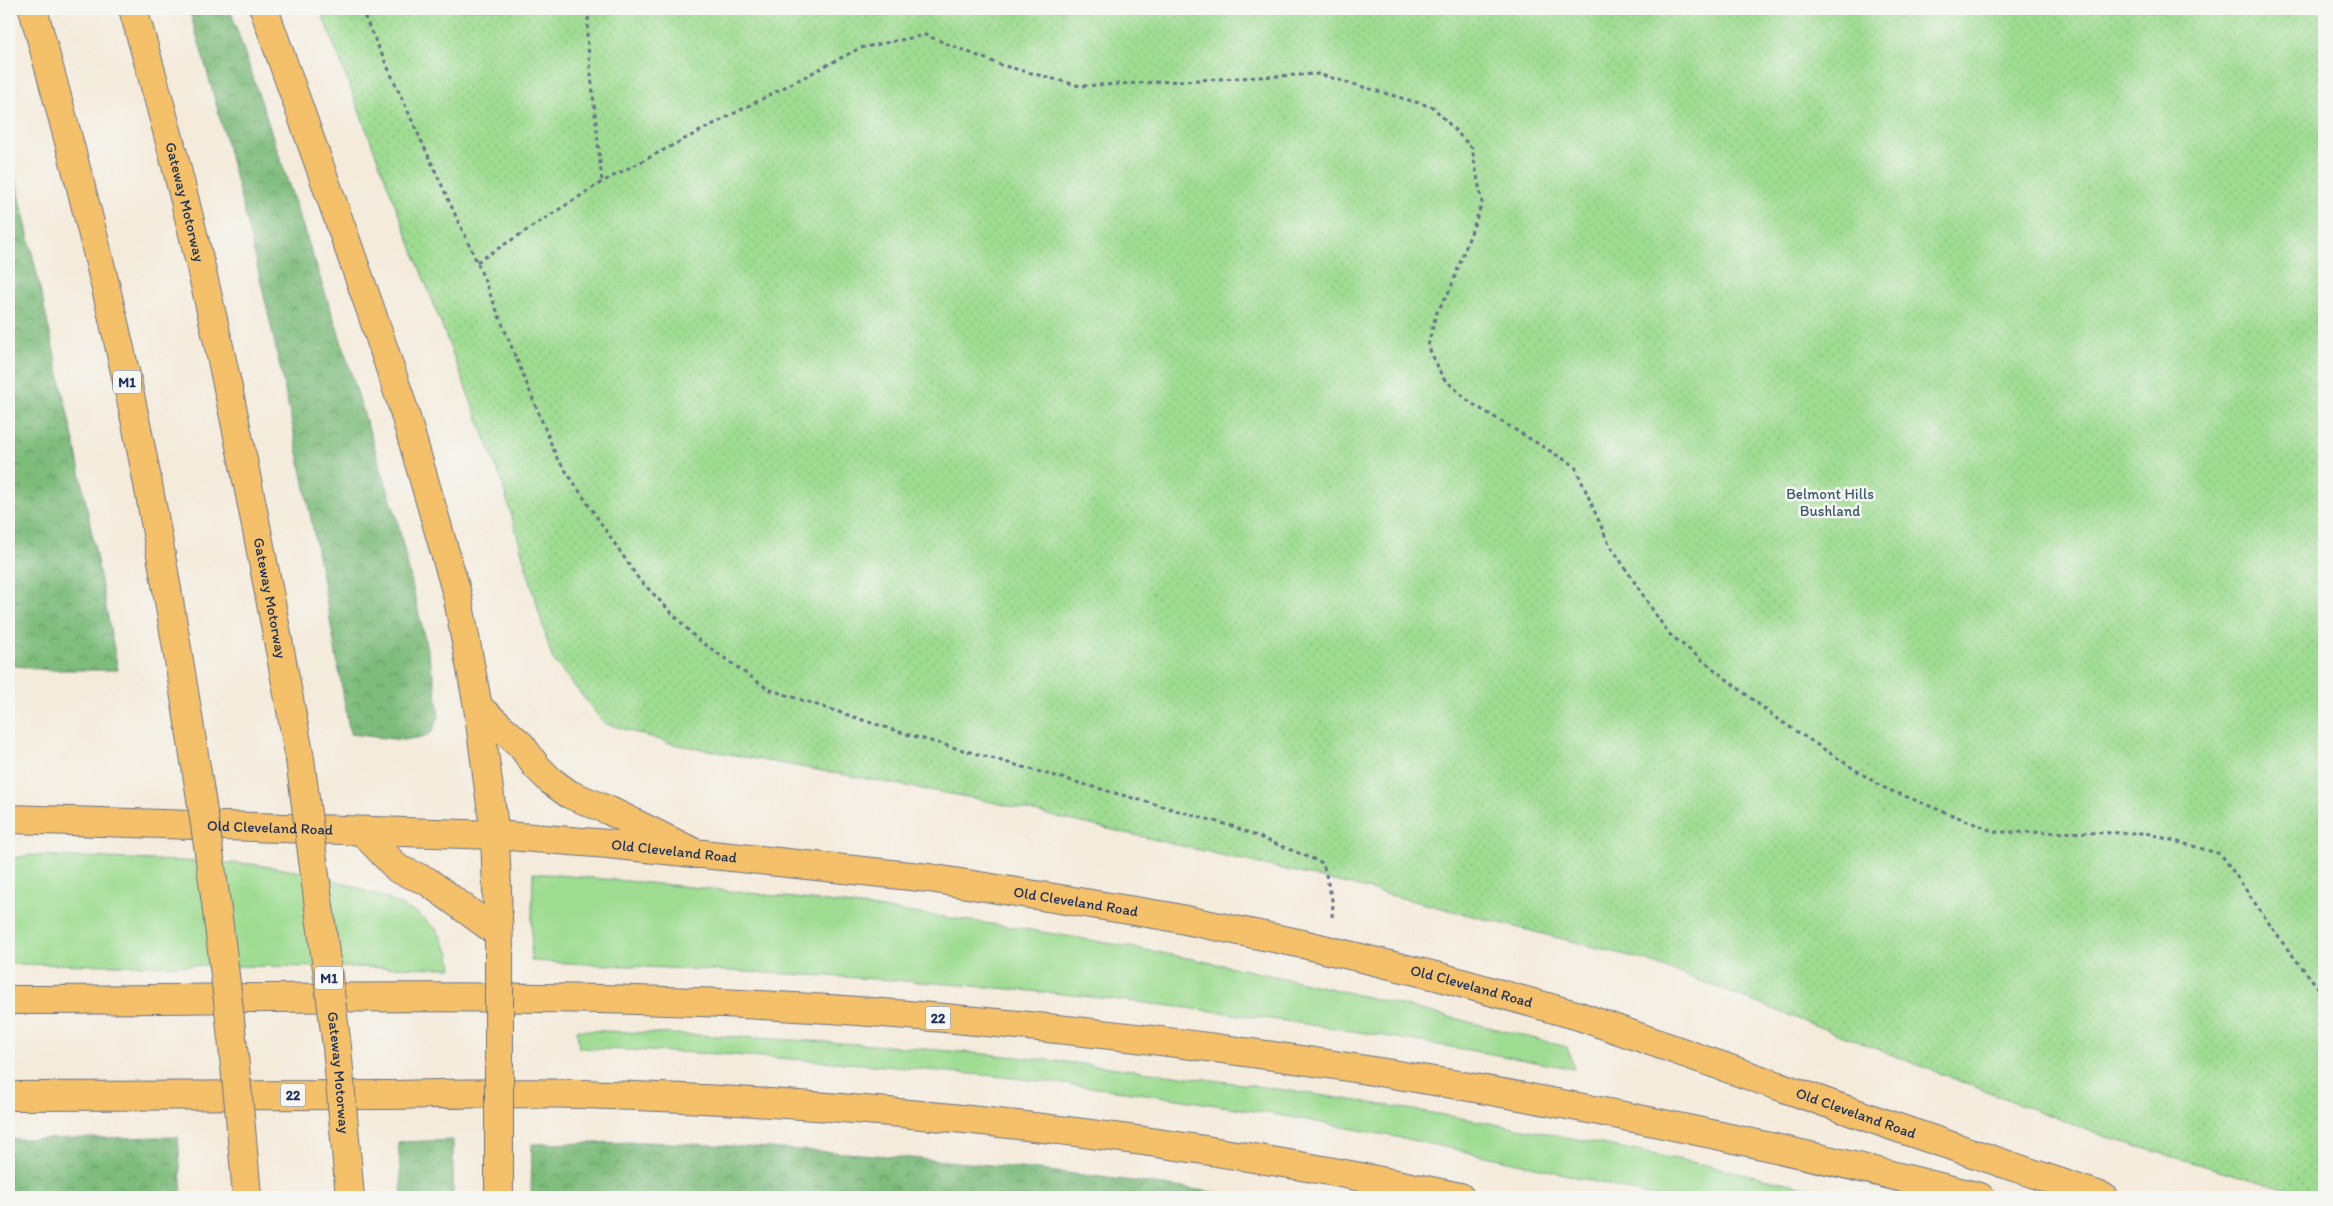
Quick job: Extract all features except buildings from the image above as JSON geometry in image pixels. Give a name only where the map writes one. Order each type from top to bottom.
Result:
[{"type":"main road","name":"M1","points":[[34,9],[79,179],[134,413],[169,599],[215,884],[234,1051],[247,1197]]},
{"type":"main road","name":"Gateway Motorway","points":[[133,9],[172,150],[211,309],[246,470],[300,759],[336,1046],[350,1197]]},
{"type":"main road","points":[[264,9],[402,404],[457,594],[478,707],[495,835],[499,942],[499,1197]]},
{"type":"main road","points":[[478,707],[521,745],[536,766],[552,782],[569,794],[610,811],[697,854]]},
{"type":"main road","name":"Old Cleveland Road","points":[[11,820],[495,835],[608,844],[929,878],[1047,895],[1166,916],[1329,950],[1440,977],[1579,1016],[2103,1197]]},
{"type":"main road","points":[[362,831],[398,869],[427,881],[499,942]]},
{"type":"main road","name":"22","points":[[9,1000],[578,998],[846,1010],[988,1022],[1269,1055],[1446,1082],[1596,1109],[1734,1138],[1980,1197]]},
{"type":"main road","name":"22","points":[[9,1096],[577,1094],[858,1108],[1133,1138],[1266,1159],[1460,1197]]},
{"type":"path","points":[[361,9],[477,262],[557,458],[638,578],[696,638],[768,689],[906,734],[1232,826],[1323,863],[1333,904],[1329,950]]},
{"type":"path","points":[[589,9],[587,36],[602,182]]},
{"type":"path","points":[[477,262],[602,182],[860,48],[925,35],[1001,66],[1080,86],[1318,74],[1433,107],[1472,148],[1482,203],[1450,290],[1436,314],[1428,346],[1442,378],[1471,403],[1575,466],[1608,542],[1668,633],[1776,718],[1882,787],[1995,832],[2146,833],[2221,854],[2282,942],[2324,994]]},
{"type":"green space","points":[[189,9],[230,9],[337,328],[397,519],[435,684],[439,716],[432,732],[424,737],[402,740],[350,734],[317,551],[260,278],[215,98]]},
{"type":"green space","name":"Belmont Hills Bushland","points":[[320,9],[2324,9],[2324,1197],[2312,1197],[2108,1138],[1645,960],[1351,885],[978,799],[673,744],[604,723],[552,658],[502,482]]},
{"type":"green space","points":[[9,148],[76,451],[118,670],[49,670],[9,665]]},
{"type":"green space","points":[[32,855],[251,864],[321,875],[386,898],[417,913],[437,930],[450,954],[452,968],[9,964],[9,859]]},
{"type":"green space","points":[[533,873],[683,886],[832,902],[981,922],[1130,947],[1349,993],[1567,1047],[1574,1069],[1434,1044],[1293,1022],[1081,996],[891,980],[531,961]]},
{"type":"green space","points":[[577,1030],[780,1039],[915,1048],[1050,1060],[1301,1092],[1575,1139],[1757,1176],[1847,1197],[1656,1197],[1540,1168],[1407,1139],[1273,1114],[1139,1093],[1004,1077],[862,1064],[720,1054],[579,1048]]},
{"type":"green space","points":[[178,1137],[182,1197],[9,1197],[9,1139]]},
{"type":"green space","points":[[453,1140],[453,1197],[402,1197],[398,1142]]},
{"type":"green space","points":[[644,1142],[719,1145],[945,1161],[1095,1176],[1245,1197],[531,1197],[532,1144]]}]
